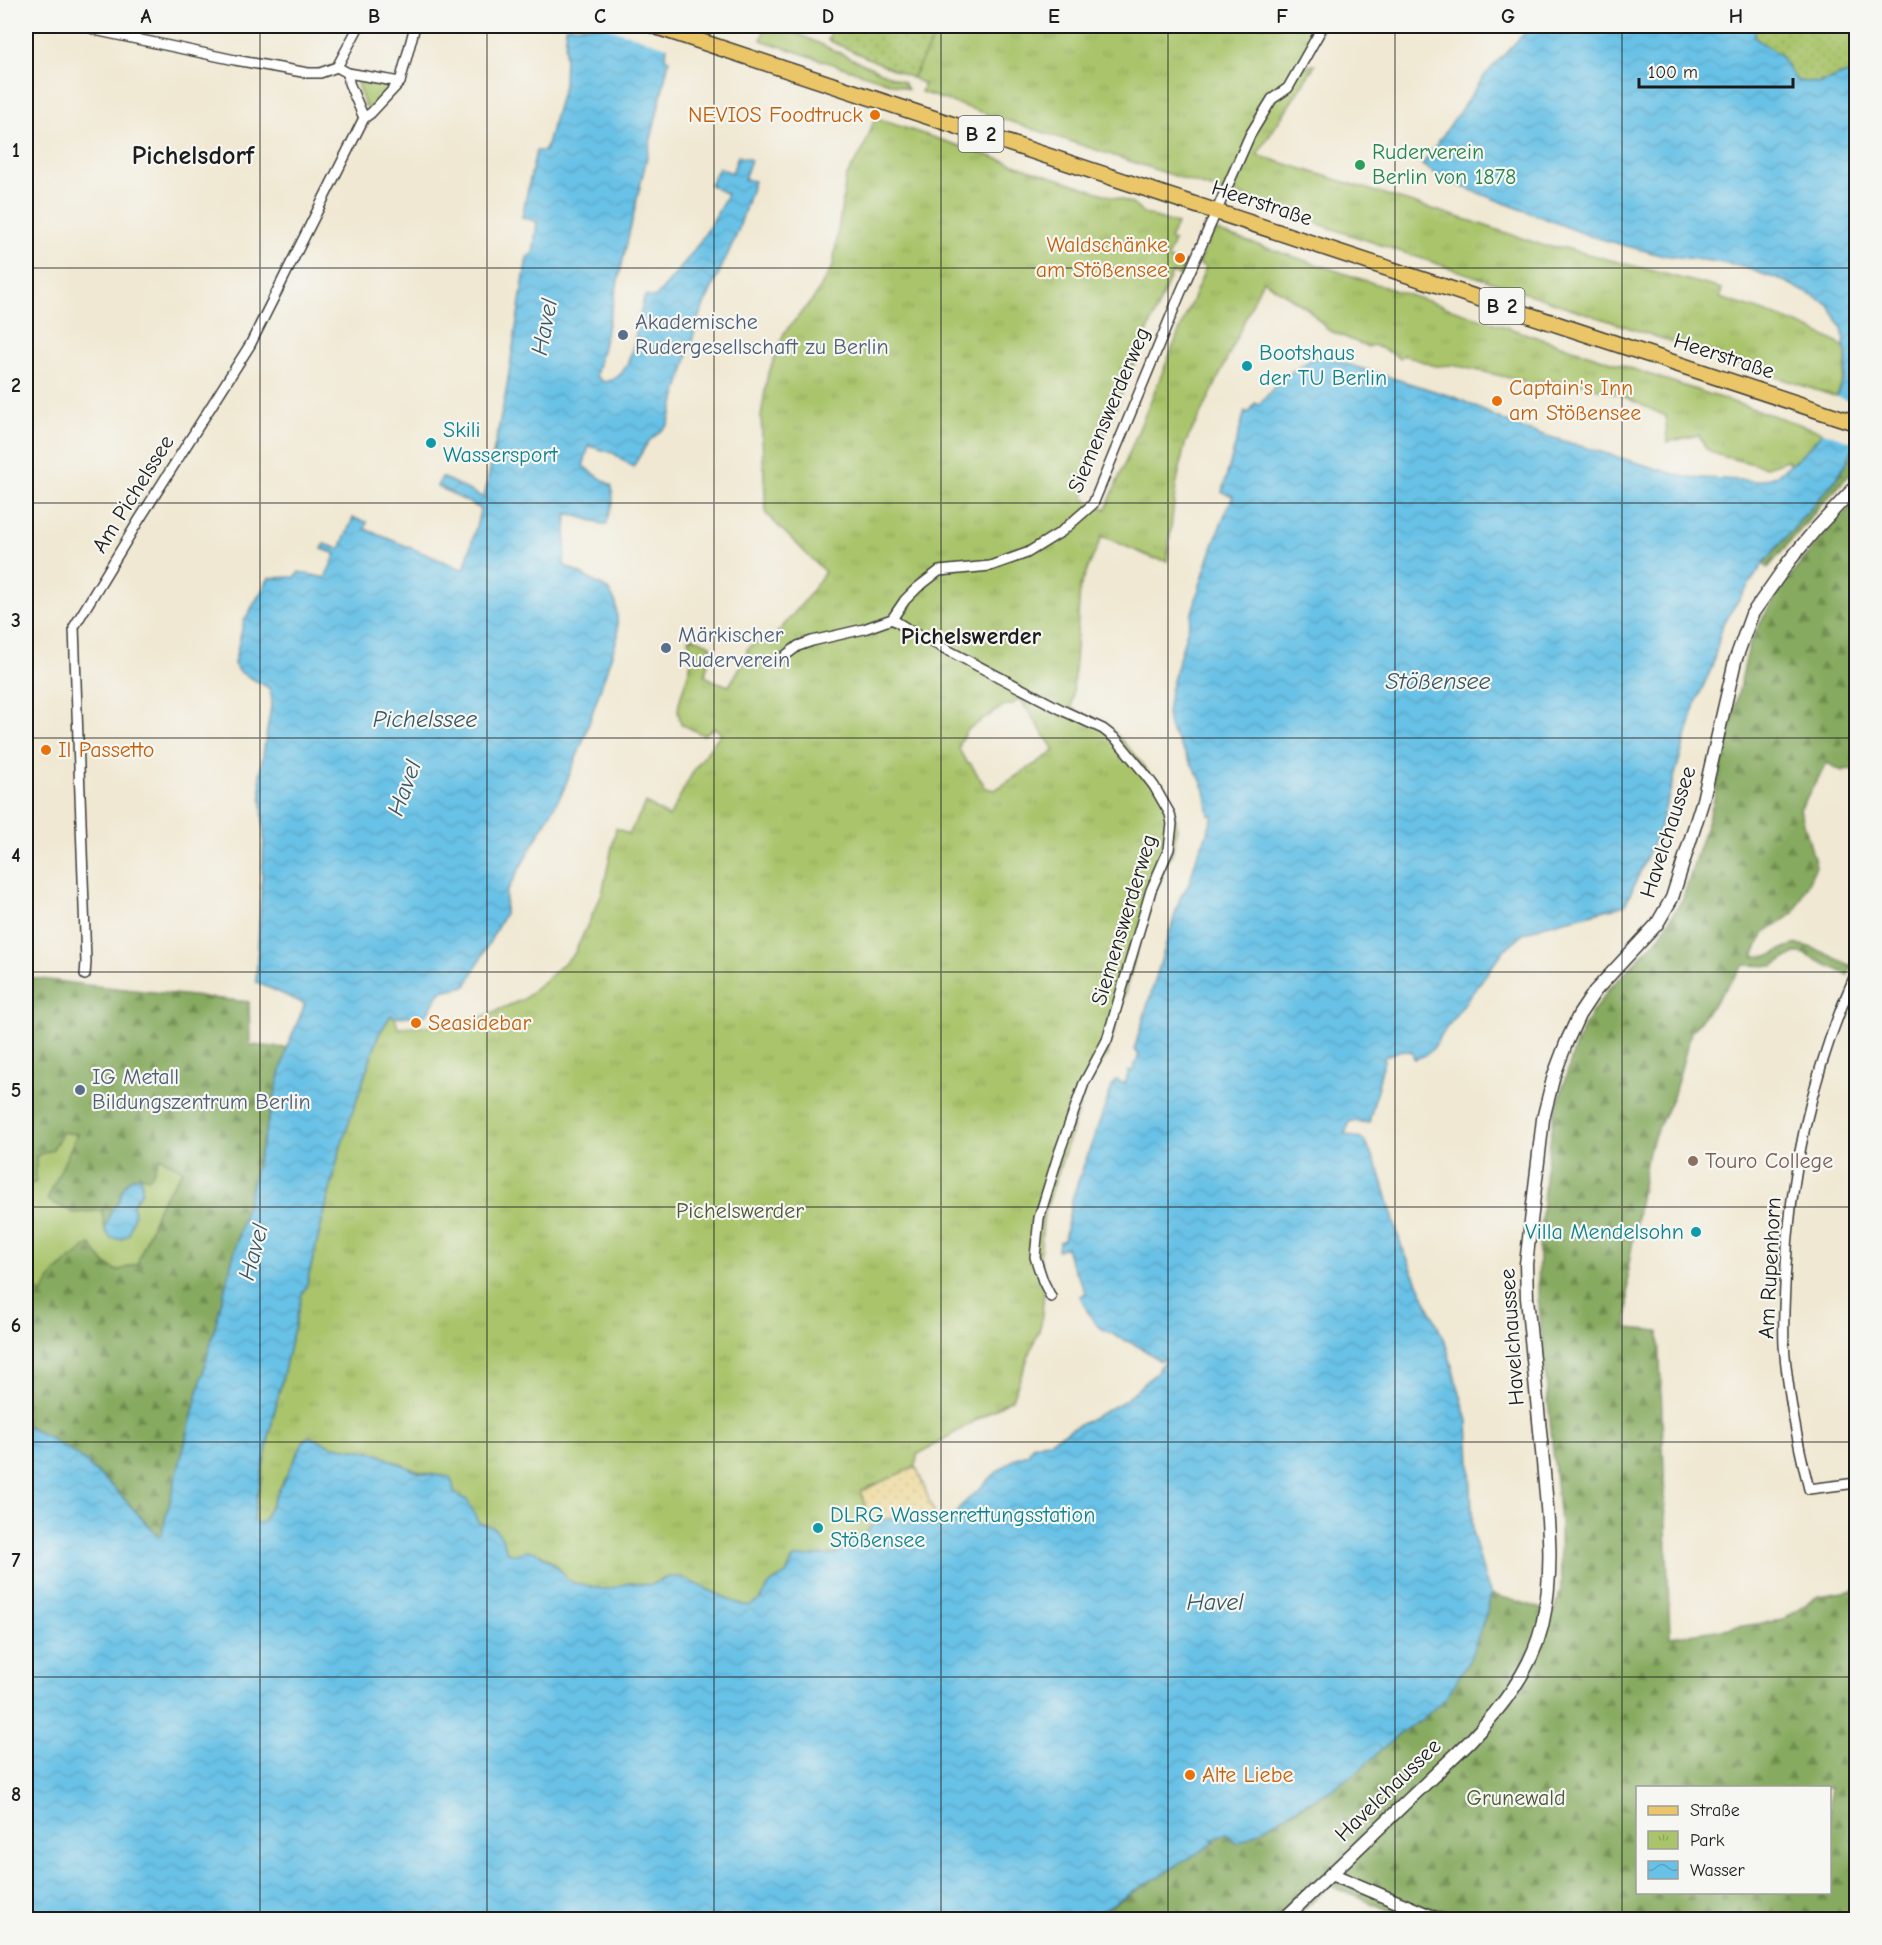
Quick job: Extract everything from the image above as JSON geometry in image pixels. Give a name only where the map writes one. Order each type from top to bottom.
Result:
[{"type":"main road","name":"Heerstraße","points":[[654,26],[1857,423]]},
{"type":"street","points":[[86,26],[108,33],[308,73],[325,72],[337,67],[359,26]]},
{"type":"street","points":[[337,67],[348,73],[400,82],[415,26]]},
{"type":"street","name":"Siemenswerderweg","points":[[1051,1297],[1035,1257],[1039,1218],[1054,1167],[1084,1083],[1107,1040],[1151,890],[1168,849],[1172,824],[1170,814],[1141,769],[1117,740],[1103,729],[1004,680],[892,619],[905,600],[939,571],[990,566],[1027,552],[1061,532],[1093,504],[1250,135],[1272,99],[1288,88],[1323,26]]},
{"type":"street","points":[[348,73],[349,83],[364,117]]},
{"type":"street","name":"Am Pichelssee","points":[[85,975],[74,627],[250,345],[364,117],[371,113],[400,82]]},
{"type":"street","name":"Havelchaussee","points":[[1283,1920],[1492,1718],[1512,1691],[1530,1659],[1541,1627],[1550,1573],[1548,1523],[1527,1298],[1526,1264],[1543,1119],[1554,1075],[1567,1041],[1584,1007],[1595,991],[1657,924],[1672,898],[1703,800],[1735,661],[1752,614],[1790,560],[1857,486]]},
{"type":"street","points":[[786,655],[798,646],[812,641],[864,629],[892,619]]},
{"type":"street","name":"Am Rupenhorn","points":[[1857,973],[1838,1016],[1827,1050],[1798,1158],[1786,1248],[1784,1334],[1789,1397],[1798,1447],[1809,1489],[1857,1483]]},
{"type":"street","points":[[1331,1874],[1440,1920]]},
{"type":"green space","points":[[766,26],[781,26],[903,82],[908,89],[761,40]]},
{"type":"green space","points":[[833,26],[940,26],[912,78],[828,40]]},
{"type":"green space","points":[[939,26],[1323,26],[1302,66],[1315,65],[1257,155],[1545,246],[1561,247],[1722,289],[1720,298],[1800,325],[1846,348],[1846,367],[1837,397],[1333,229],[1230,191],[1220,191],[921,92],[924,84],[912,78]]},
{"type":"green space","points":[[1755,26],[1856,26],[1856,70],[1819,83],[1797,81],[1780,55],[1755,38]]},
{"type":"green space","points":[[360,81],[385,86],[387,92],[371,108],[365,106],[357,84]]},
{"type":"green space","name":"Pichelswerder","points":[[875,118],[1131,203],[1143,213],[1177,224],[1170,239],[1174,241],[1167,258],[1184,266],[1180,276],[1172,273],[1088,474],[1084,499],[1106,509],[1206,267],[1199,264],[1213,230],[1823,432],[1800,457],[1790,464],[1787,460],[1766,467],[1721,456],[1706,449],[1699,435],[1667,442],[1666,416],[1620,395],[1574,382],[1538,381],[1536,385],[1454,365],[1435,366],[1404,355],[1400,359],[1373,345],[1368,347],[1328,330],[1308,309],[1263,280],[1211,394],[1185,444],[1176,486],[1167,561],[1153,558],[1102,536],[1080,587],[1072,708],[1110,728],[1135,755],[1159,787],[1176,818],[1177,827],[1172,853],[1155,888],[1107,1055],[1087,1083],[1043,1218],[1040,1256],[1044,1290],[1041,1325],[1012,1399],[917,1455],[916,1466],[861,1491],[870,1528],[860,1540],[835,1554],[792,1560],[787,1572],[773,1581],[759,1600],[749,1606],[739,1604],[681,1577],[663,1579],[651,1585],[628,1583],[603,1589],[574,1583],[541,1554],[513,1555],[507,1552],[502,1538],[494,1528],[478,1522],[468,1501],[454,1493],[453,1484],[373,1452],[333,1446],[311,1437],[304,1441],[263,1521],[260,1524],[254,1523],[270,1431],[302,1293],[306,1287],[341,1146],[379,1034],[391,1015],[395,1017],[398,1028],[470,1022],[524,999],[574,954],[602,894],[616,828],[629,834],[646,803],[669,817],[694,770],[721,733],[714,728],[703,735],[681,724],[679,701],[691,657],[688,640],[693,637],[712,646],[705,676],[729,686],[747,656],[747,649],[759,641],[774,637],[825,572],[766,514],[761,417],[767,378],[784,333],[814,298],[833,266],[846,177],[863,150]],"holes":[[[1020,699],[1055,751],[995,790],[986,788],[959,749],[966,731],[1005,705],[1011,705]]]},
{"type":"green space","points":[[1856,443],[1856,468],[1768,568],[1763,564],[1836,479]]},
{"type":"green space","name":"Grunewald","points":[[1856,501],[1856,773],[1849,769],[1842,771],[1827,763],[1800,809],[1816,866],[1794,913],[1764,933],[1753,956],[1771,955],[1787,947],[1799,945],[1814,949],[1852,966],[1848,975],[1802,953],[1795,953],[1773,966],[1744,965],[1691,1032],[1674,1094],[1648,1151],[1628,1269],[1628,1328],[1659,1331],[1670,1637],[1783,1620],[1818,1596],[1856,1590],[1856,1919],[1409,1919],[1329,1885],[1295,1919],[1088,1920],[1215,1842],[1212,1840],[1227,1833],[1236,1843],[1328,1792],[1362,1768],[1398,1734],[1421,1720],[1470,1659],[1491,1594],[1554,1612],[1561,1590],[1560,1523],[1538,1296],[1539,1248],[1545,1177],[1554,1115],[1576,1044],[1591,1014],[1609,989],[1660,936],[1683,898],[1713,803],[1749,646],[1770,606],[1810,551]]},
{"type":"green space","points":[[26,977],[249,1002],[250,1045],[287,1048],[161,1536],[94,1470],[61,1446],[26,1425],[26,1283],[42,1294],[55,1272],[90,1244],[104,1263],[117,1271],[137,1264],[161,1202],[183,1170],[160,1157],[150,1178],[141,1176],[142,1191],[133,1204],[134,1214],[129,1234],[122,1239],[111,1238],[105,1230],[102,1210],[74,1213],[47,1200],[77,1134],[63,1132],[52,1150],[36,1156],[36,1182],[26,1186]]},
{"type":"green space","points":[[63,1132],[78,1134],[74,1213],[102,1210],[105,1230],[111,1238],[134,1214],[133,1204],[142,1191],[141,1176],[160,1157],[184,1170],[161,1202],[137,1264],[117,1272],[104,1263],[90,1244],[55,1272],[42,1294],[26,1283],[26,1186],[36,1181],[36,1156],[52,1150]]},
{"type":"sand","points":[[916,1466],[939,1526],[894,1518],[877,1522],[870,1528],[861,1491]]},
{"type":"water","points":[[566,26],[671,26],[665,59],[669,60],[596,376],[604,382],[614,379],[623,371],[632,352],[645,296],[655,298],[704,236],[727,194],[710,185],[719,168],[732,173],[738,156],[751,160],[744,179],[754,181],[737,234],[699,316],[668,425],[648,442],[633,467],[613,453],[589,446],[583,466],[612,486],[613,503],[606,525],[567,513],[564,565],[608,589],[616,603],[618,636],[583,741],[563,791],[506,893],[505,913],[466,986],[441,991],[426,1015],[395,1017],[391,1015],[379,1034],[341,1146],[306,1287],[302,1294],[270,1431],[253,1520],[258,1524],[263,1521],[304,1441],[311,1437],[333,1446],[373,1452],[420,1473],[450,1477],[454,1493],[468,1501],[478,1522],[494,1528],[502,1537],[507,1552],[516,1554],[527,1550],[537,1552],[574,1583],[603,1589],[629,1583],[651,1585],[669,1577],[681,1577],[739,1604],[749,1606],[760,1600],[771,1583],[786,1574],[794,1558],[835,1554],[860,1540],[875,1523],[882,1519],[901,1518],[939,1526],[949,1524],[959,1508],[997,1472],[1016,1458],[1028,1454],[1032,1446],[1050,1441],[1124,1401],[1157,1372],[1164,1362],[1163,1359],[1159,1361],[1094,1322],[1080,1296],[1086,1293],[1070,1261],[1066,1247],[1058,1250],[1059,1242],[1064,1240],[1073,1196],[1113,1084],[1116,1080],[1125,1084],[1129,1071],[1132,1072],[1139,1055],[1134,1050],[1180,898],[1189,884],[1213,815],[1209,815],[1205,790],[1169,727],[1167,714],[1170,691],[1198,592],[1233,496],[1222,492],[1245,411],[1249,413],[1255,403],[1260,404],[1282,378],[1318,355],[1457,398],[1523,429],[1685,477],[1757,481],[1774,477],[1800,457],[1823,432],[1845,375],[1847,361],[1842,328],[1828,304],[1786,282],[1742,267],[1656,254],[1590,236],[1445,180],[1422,165],[1486,74],[1531,26],[1755,26],[1755,38],[1780,55],[1797,81],[1820,83],[1856,70],[1856,441],[1836,479],[1763,564],[1723,623],[1712,667],[1697,700],[1658,832],[1625,905],[1542,926],[1523,934],[1504,950],[1430,1052],[1414,1059],[1412,1052],[1402,1050],[1385,1056],[1369,1123],[1350,1121],[1345,1134],[1364,1140],[1379,1170],[1401,1245],[1446,1345],[1468,1421],[1473,1534],[1491,1594],[1470,1659],[1446,1698],[1421,1720],[1398,1734],[1362,1768],[1328,1792],[1298,1807],[1239,1843],[1236,1843],[1227,1833],[1212,1840],[1216,1842],[1088,1919],[26,1919],[26,1425],[90,1464],[89,1466],[113,1487],[156,1534],[161,1536],[287,1048],[305,1004],[256,982],[264,837],[260,773],[272,700],[269,688],[238,671],[234,664],[244,621],[269,578],[295,577],[299,572],[325,578],[336,554],[322,549],[324,544],[340,549],[353,518],[367,522],[365,529],[464,570],[481,509],[437,486],[442,477],[484,498],[506,392],[527,257],[533,254],[537,222],[522,217],[536,151],[545,151],[564,85]]},
{"type":"water","points":[[141,1176],[142,1191],[133,1204],[134,1214],[129,1234],[122,1239],[111,1238],[105,1230],[111,1211],[119,1201],[124,1186],[132,1178]]},
{"type":"pier","points":[[602,26],[674,26],[670,48]]},
{"type":"pier","points":[[1834,396],[1856,403],[1856,443],[1820,431]]},
{"type":"place","name":"NEVIOS Foodtruck","points":[[875,115]]},
{"type":"place","name":"Ruderverein Berlin von 1878","points":[[1360,165]]},
{"type":"place","name":"Waldschänke am Stößensee","points":[[1180,258]]},
{"type":"place","name":"Akademische Rudergesellschaft zu Berlin","points":[[623,335]]},
{"type":"place","name":"Bootshaus der TU Berlin","points":[[1247,366]]},
{"type":"place","name":"Captain's Inn am Stößensee","points":[[1497,401]]},
{"type":"place","name":"Skili Wassersport","points":[[431,443]]},
{"type":"place","name":"Märkischer Ruderverein","points":[[666,648]]},
{"type":"place","name":"Il Passetto","points":[[46,750]]},
{"type":"place","name":"Seasidebar","points":[[416,1023]]},
{"type":"place","name":"IG Metall Bildungszentrum Berlin","points":[[80,1090]]},
{"type":"place","name":"Touro College","points":[[1693,1161]]},
{"type":"place","name":"Villa Mendelsohn","points":[[1696,1232]]},
{"type":"place","name":"DLRG Wasserrettungsstation Stößensee","points":[[818,1528]]},
{"type":"place","name":"Alte Liebe","points":[[1190,1775]]},
{"type":"district","name":"Pichelsdorf","points":[[193,156]]},
{"type":"district","name":"Pichelswerder","points":[[971,636]]},
{"type":"water label","name":"Havel","points":[[544,327]]},
{"type":"water label","name":"Stößensee","points":[[1438,681]]},
{"type":"water label","name":"Pichelssee","points":[[425,719]]},
{"type":"water label","name":"Havel","points":[[404,788]]},
{"type":"water label","name":"Havel","points":[[253,1252]]},
{"type":"water label","name":"Havel","points":[[1215,1602]]}]
